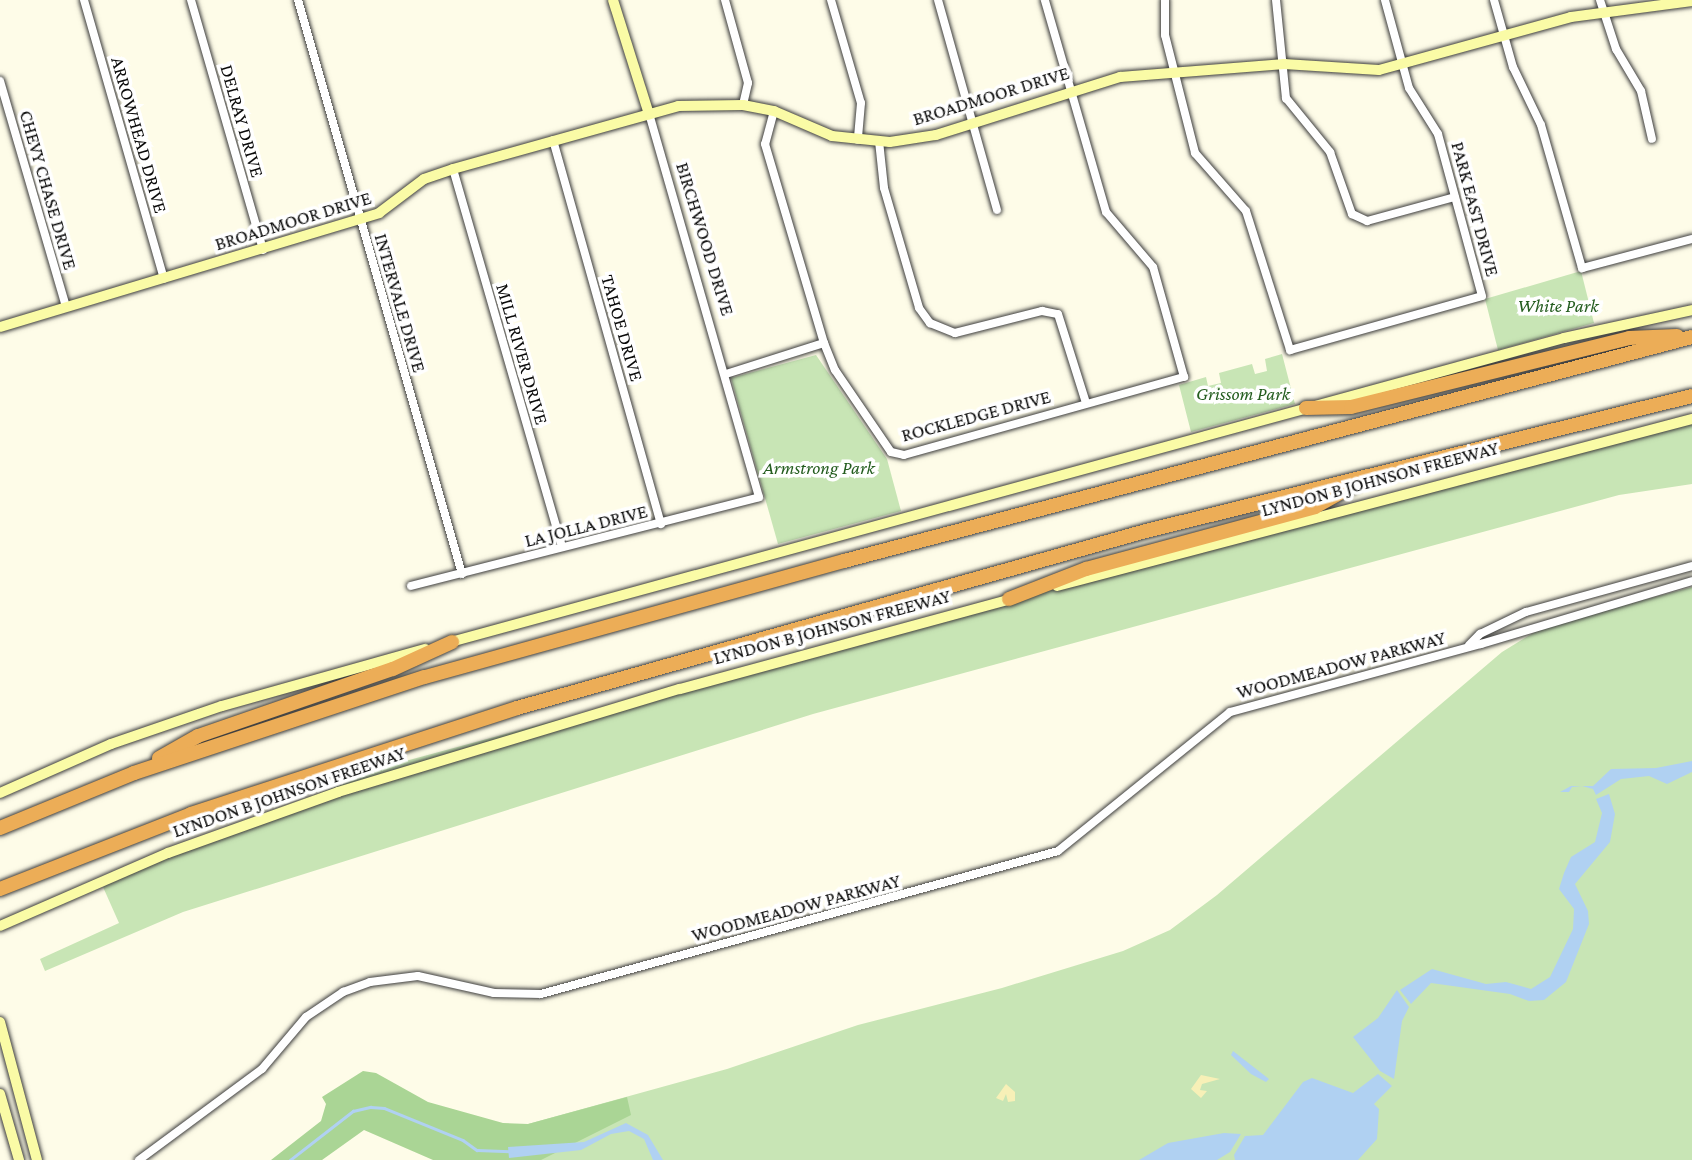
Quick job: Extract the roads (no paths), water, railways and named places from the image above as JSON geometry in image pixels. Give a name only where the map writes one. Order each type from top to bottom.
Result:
[{"type":"highway","points":[[1306,408],[1351,407],[1629,338],[1692,336]]},
{"type":"highway","points":[[0,828],[134,773],[399,685],[738,589],[1692,336]]},
{"type":"highway","name":"LYNDON B JOHNSON FREEWAY","points":[[0,889],[203,810],[517,708],[1146,531],[1692,396]]},
{"type":"highway","points":[[1009,599],[1086,569],[1315,507],[1371,475]]},
{"type":"highway","points":[[134,773],[198,736],[393,669],[452,642]]},
{"type":"main road","name":"BIRCHWOOD DRIVE","points":[[613,0],[649,114]]},
{"type":"main road","name":"BROADMOOR DRIVE","points":[[0,327],[360,220],[390,208],[424,179],[453,169],[649,114],[699,103],[743,105],[774,111],[832,136],[879,141],[922,138],[1070,90],[1121,77],[1284,64],[1365,71],[1403,66],[1504,36],[1604,12],[1692,1]]},
{"type":"main road","points":[[0,793],[111,744],[222,706],[1564,338],[1692,310]]},
{"type":"main road","name":"LYNDON B JOHNSON FREEWAY","points":[[0,926],[169,853],[338,792],[680,689],[1009,599],[1692,419]]},
{"type":"main road","points":[[0,1022],[37,1160]]},
{"type":"main road","points":[[0,1094],[19,1160]]},
{"type":"street","name":"ARROWHEAD DRIVE","points":[[84,0],[164,279]]},
{"type":"street","name":"DELRAY DRIVE","points":[[191,0],[262,250]]},
{"type":"street","name":"INTERVALE DRIVE","points":[[298,0],[462,574]]},
{"type":"street","points":[[725,0],[748,83],[743,105]]},
{"type":"street","points":[[831,0],[861,103],[858,140]]},
{"type":"street","points":[[938,0],[996,210]]},
{"type":"street","points":[[1045,0],[1070,90]]},
{"type":"street","points":[[1165,0],[1162,20],[1174,74]]},
{"type":"street","points":[[1276,0],[1286,98],[1330,152],[1352,214],[1367,220],[1455,197]]},
{"type":"street","name":"PARK EAST DRIVE","points":[[1174,74],[1200,162],[1235,194],[1246,211],[1290,350],[1482,296],[1438,134],[1409,88],[1385,0]]},
{"type":"street","points":[[1494,0],[1513,67],[1541,125],[1583,268],[1692,239]]},
{"type":"street","points":[[1600,0],[1616,49],[1636,78],[1652,139]]},
{"type":"street","name":"CHEVY CHASE DRIVE","points":[[0,81],[65,307]]},
{"type":"street","name":"ROCKLEDGE DRIVE","points":[[774,111],[765,144],[824,343],[835,370],[891,452],[904,455],[1184,377],[1160,285],[1147,257],[1113,225],[1106,212],[1070,90]]},
{"type":"street","name":"BIRCHWOOD DRIVE","points":[[649,114],[760,488]]},
{"type":"street","name":"TAHOE DRIVE","points":[[553,140],[661,524]]},
{"type":"street","points":[[879,141],[884,188],[919,308],[930,323],[955,333],[1042,311],[1058,314],[1086,403]]},
{"type":"street","name":"MILL RIVER DRIVE","points":[[453,169],[562,547]]},
{"type":"street","points":[[726,374],[824,343]]},
{"type":"street","name":"LA JOLLA DRIVE","points":[[411,586],[754,501],[760,488]]},
{"type":"street","name":"WOODMEADOW PARKWAY","points":[[1469,645],[1479,634],[1526,612],[1692,566]]},
{"type":"street","name":"WOODMEADOW PARKWAY","points":[[139,1160],[262,1069],[306,1017],[343,992],[370,982],[418,976],[494,993],[541,994],[1058,851],[1230,712],[1692,581]]},
{"type":"water","points":[[1692,761],[1692,772],[1667,784],[1649,776],[1621,779],[1596,795],[1593,789],[1582,786],[1593,786],[1611,769],[1656,768]]},
{"type":"water","points":[[1571,786],[1582,786],[1572,787],[1569,792],[1560,792]]},
{"type":"water","points":[[1609,794],[1615,814],[1610,842],[1575,884],[1588,911],[1589,924],[1566,982],[1544,1000],[1529,1001],[1510,994],[1431,983],[1411,1004],[1400,990],[1432,969],[1486,984],[1506,982],[1531,989],[1550,977],[1573,929],[1574,909],[1559,889],[1564,873],[1571,857],[1595,842],[1602,813],[1596,799]]},
{"type":"water","points":[[1397,990],[1409,1007],[1402,1021],[1394,1079],[1380,1071],[1353,1037],[1378,1018]]},
{"type":"water","points":[[1233,1051],[1269,1079],[1266,1082],[1251,1074],[1231,1055]]},
{"type":"water","points":[[1378,1074],[1392,1086],[1374,1104],[1379,1109],[1377,1139],[1358,1160],[1235,1160],[1234,1155],[1245,1136],[1263,1135],[1303,1082],[1312,1078],[1353,1093]]},
{"type":"water","points":[[626,1123],[648,1135],[663,1160],[653,1160],[644,1139],[629,1131],[611,1134],[581,1150],[509,1158],[508,1147],[584,1142]]},
{"type":"water","points":[[1224,1133],[1241,1134],[1230,1152],[1217,1160],[1139,1160],[1168,1143]]},
{"type":"waterway","points":[[290,1160],[353,1111],[371,1107],[384,1108],[463,1140],[477,1150],[512,1151]]},
{"type":"park label","name":"White Park","points":[[1558,306]]},
{"type":"park label","name":"Grissom Park","points":[[1243,394]]},
{"type":"park label","name":"Armstrong Park","points":[[819,468]]}]
